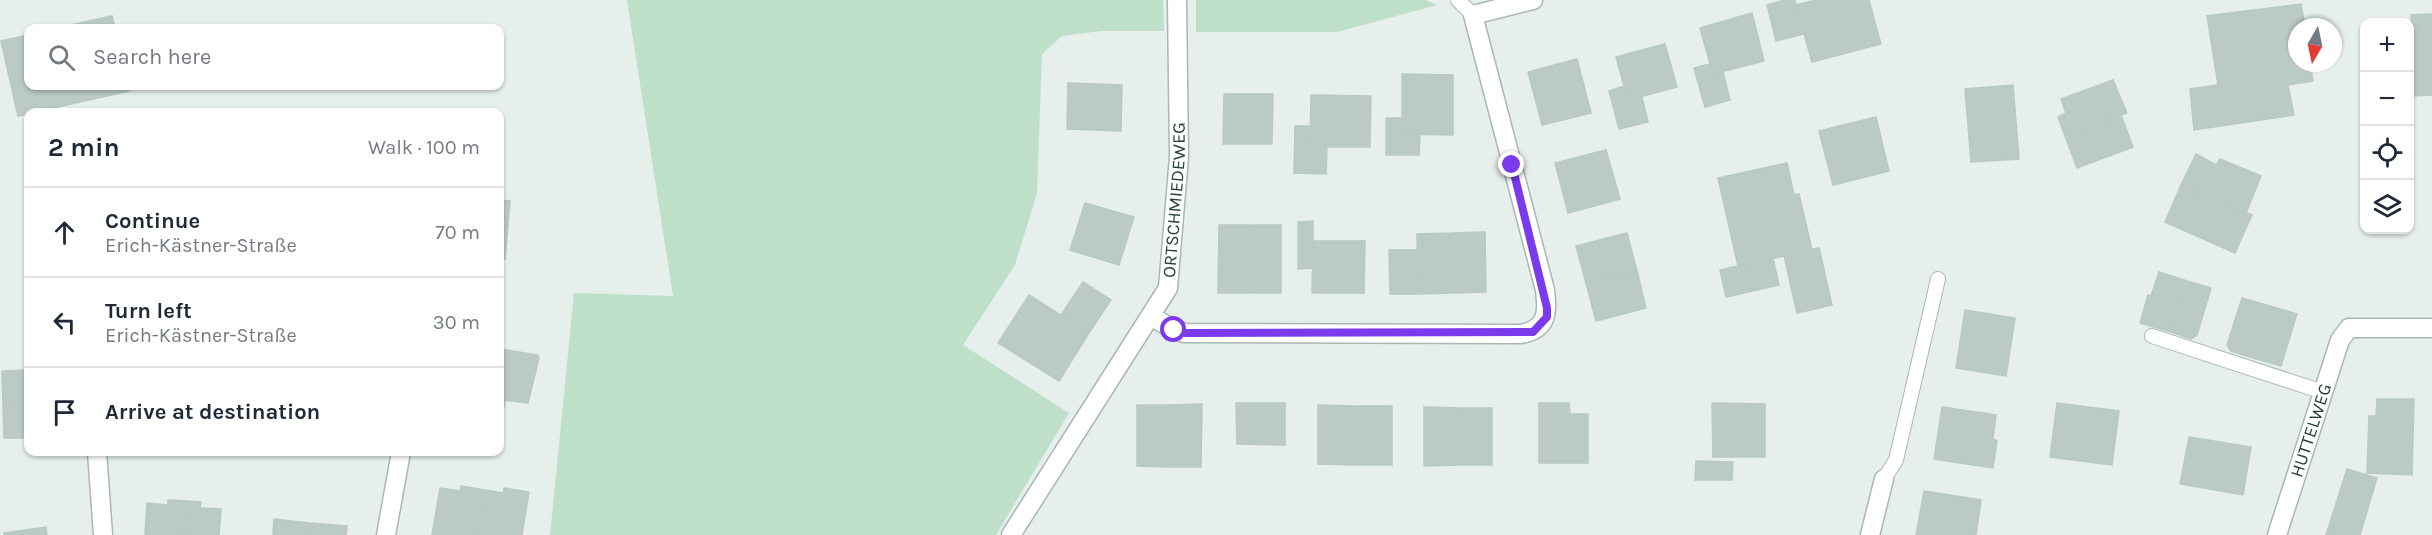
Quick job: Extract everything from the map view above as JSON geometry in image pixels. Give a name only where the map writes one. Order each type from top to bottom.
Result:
[{"type":"street","name":"ORTSCHMIEDEWEG","points":[[1011,535],[1151,316],[1171,279],[1179,157],[1177,0]]},
{"type":"street","points":[[1151,316],[1174,330],[1185,333],[1521,334],[1533,332],[1542,326],[1547,317],[1545,290],[1473,15],[1533,0]]},
{"type":"street","name":"HUTTELWEG","points":[[2277,535],[2340,340],[2349,328],[2432,328]]},
{"type":"street","points":[[97,456],[103,535]]},
{"type":"street","points":[[386,535],[400,456]]},
{"type":"street","points":[[1870,535],[1884,479]]},
{"type":"lane","points":[[1458,0],[1473,15]]},
{"type":"lane","points":[[1884,479],[1896,460],[1938,279]]},
{"type":"lane","points":[[2152,336],[2323,392]]},
{"type":"green space","points":[[627,0],[1163,0],[1164,31],[1101,31],[1062,36],[1042,54],[1037,193],[1015,265],[963,345],[1069,413],[996,535],[550,535],[574,293],[673,296]]},
{"type":"green space","points":[[1196,0],[1426,0],[1437,5],[1337,32],[1196,32]]},
{"type":"building","points":[[1784,0],[1795,0],[1804,34],[1776,41],[1767,5]]},
{"type":"building","points":[[1816,0],[1869,0],[1881,44],[1812,62],[1796,5]]},
{"type":"building","points":[[2301,4],[2303,18],[2288,18],[2288,72],[2312,72],[2313,81],[2288,85],[2294,115],[2194,130],[2190,89],[2218,85],[2207,16]]},
{"type":"building","points":[[1752,13],[1764,61],[1713,74],[1700,28]]},
{"type":"building","points":[[2432,14],[2432,95],[2414,96],[2414,18],[2411,18],[2411,15]]},
{"type":"building","points":[[112,16],[114,24],[75,24]]},
{"type":"building","points":[[24,36],[24,90],[129,91],[54,108],[24,108],[24,115],[18,116],[1,41]]},
{"type":"building","points":[[1665,44],[1677,87],[1628,100],[1616,57]]},
{"type":"building","points":[[1577,59],[1591,113],[1542,125],[1528,72]]},
{"type":"building","points":[[1710,64],[1713,74],[1723,72],[1730,100],[1705,107],[1694,68]]},
{"type":"building","points":[[1402,74],[1453,75],[1453,135],[1402,134]]},
{"type":"building","points":[[2113,80],[2127,113],[2065,136],[2058,117],[2066,113],[2061,99]]},
{"type":"building","points":[[1068,83],[1122,85],[1121,131],[1067,129]]},
{"type":"building","points":[[2013,85],[2019,159],[1971,162],[1965,89]]},
{"type":"building","points":[[1624,86],[1628,100],[1642,97],[1648,122],[1619,129],[1609,91]]},
{"type":"building","points":[[1224,94],[1273,94],[1272,144],[1223,144]]},
{"type":"building","points":[[1311,95],[1371,96],[1370,147],[1310,147]]},
{"type":"building","points":[[2121,115],[2133,147],[2077,168],[2065,136]]},
{"type":"building","points":[[1876,117],[1889,171],[1833,185],[1819,131]]},
{"type":"building","points":[[1386,118],[1402,118],[1402,134],[1420,135],[1419,155],[1386,155]]},
{"type":"building","points":[[1295,126],[1311,126],[1310,147],[1327,147],[1326,174],[1294,173]]},
{"type":"building","points":[[1606,150],[1620,199],[1568,213],[1555,163]]},
{"type":"building","points":[[2196,154],[2216,165],[2220,159],[2261,176],[2246,213],[2181,185]]},
{"type":"building","points":[[1787,163],[1794,195],[1799,194],[1812,250],[1738,266],[1718,178]]},
{"type":"building","points":[[2181,185],[2252,215],[2235,253],[2165,222]]},
{"type":"building","points":[[504,200],[510,201],[504,259]]},
{"type":"building","points":[[1085,203],[1134,217],[1119,265],[1070,250]]},
{"type":"building","points":[[1313,221],[1313,268],[1298,269],[1298,222]]},
{"type":"building","points":[[1219,225],[1250,225],[1250,293],[1218,293]]},
{"type":"building","points":[[1250,225],[1281,225],[1281,293],[1250,293]]},
{"type":"building","points":[[1485,232],[1486,292],[1452,293],[1451,233]]},
{"type":"building","points":[[1451,233],[1452,293],[1418,294],[1417,234]]},
{"type":"building","points":[[1627,233],[1637,271],[1586,283],[1576,246]]},
{"type":"building","points":[[1313,241],[1365,241],[1364,293],[1312,293]]},
{"type":"building","points":[[1819,248],[1832,305],[1797,313],[1784,256]]},
{"type":"building","points":[[1389,250],[1417,250],[1418,294],[1390,294]]},
{"type":"building","points":[[1773,258],[1779,285],[1726,297],[1720,270]]},
{"type":"building","points":[[1637,271],[1646,308],[1596,321],[1586,283]]},
{"type":"building","points":[[2159,272],[2184,280],[2168,331],[2140,323],[2148,295],[2151,296]]},
{"type":"building","points":[[2184,280],[2211,288],[2197,335],[2191,339],[2168,331]]},
{"type":"building","points":[[1083,282],[1111,300],[1089,333],[1061,315]]},
{"type":"building","points":[[1029,295],[1089,333],[1059,381],[998,343]]},
{"type":"building","points":[[2242,298],[2270,306],[2253,358],[2231,351],[2227,345]]},
{"type":"building","points":[[2270,306],[2297,314],[2281,366],[2253,358]]},
{"type":"building","points":[[1965,310],[2015,318],[2006,376],[1956,368]]},
{"type":"building","points":[[504,350],[537,355],[539,358],[528,403],[505,400],[504,407]]},
{"type":"building","points":[[24,370],[24,404],[3,405],[2,371]]},
{"type":"building","points":[[2377,399],[2414,399],[2412,475],[2367,473],[2369,416],[2376,416]]},
{"type":"building","points":[[1236,403],[1285,403],[1285,445],[1237,444]]},
{"type":"building","points":[[1539,403],[1569,403],[1570,414],[1588,414],[1588,463],[1539,463]]},
{"type":"building","points":[[1712,403],[1765,404],[1765,457],[1713,457]]},
{"type":"building","points":[[2057,403],[2119,411],[2112,465],[2050,457]]},
{"type":"building","points":[[24,404],[24,438],[4,438],[3,405]]},
{"type":"building","points":[[1202,404],[1201,467],[1170,467],[1170,405]]},
{"type":"building","points":[[1137,405],[1170,405],[1170,467],[1137,466]]},
{"type":"building","points":[[1318,405],[1355,406],[1355,465],[1318,464]]},
{"type":"building","points":[[1355,406],[1392,406],[1392,465],[1355,465]]},
{"type":"building","points":[[1424,407],[1459,408],[1458,465],[1424,466]]},
{"type":"building","points":[[1942,407],[1996,415],[1993,439],[1997,441],[1993,468],[1934,459]]},
{"type":"building","points":[[1459,408],[1492,408],[1492,465],[1458,465]]},
{"type":"building","points":[[2189,437],[2251,447],[2243,495],[2180,484]]},
{"type":"building","points":[[1696,461],[1733,462],[1732,480],[1695,480]]},
{"type":"building","points":[[2347,469],[2377,478],[2360,535],[2326,535]]},
{"type":"building","points":[[461,486],[485,490],[477,535],[432,535],[440,488],[461,491]]},
{"type":"building","points":[[504,488],[529,492],[522,535],[477,535],[485,490],[503,493]]},
{"type":"building","points":[[1924,491],[1981,500],[1976,535],[1916,535]]},
{"type":"building","points":[[168,500],[187,501],[184,535],[145,535],[147,503],[168,505]]},
{"type":"building","points":[[187,501],[201,502],[200,508],[221,509],[219,535],[184,535]]},
{"type":"building","points":[[274,519],[309,523],[307,535],[273,535]]},
{"type":"building","points":[[309,523],[347,526],[346,535],[307,535]]},
{"type":"building","points":[[46,527],[47,535],[4,535],[4,533]]},
{"type":"route","points":[[1174,330],[1185,333],[1521,334],[1533,332],[1542,326],[1547,317],[1545,290],[1512,165]]}]
